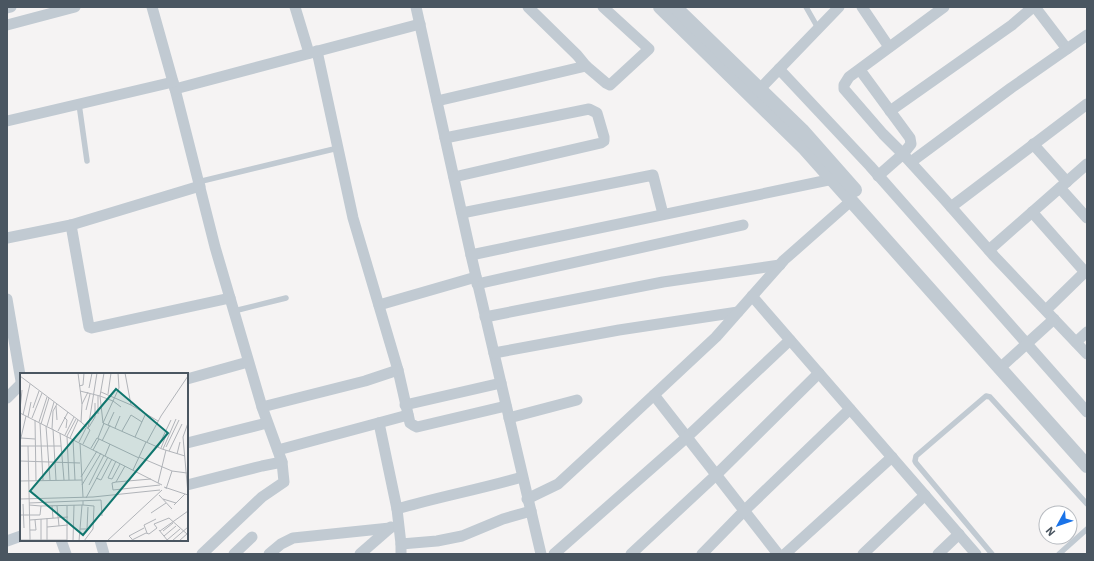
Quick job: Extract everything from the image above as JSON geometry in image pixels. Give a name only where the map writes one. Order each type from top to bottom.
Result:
[{"type":"street","points":[[7,8],[11,7]]},
{"type":"street","points":[[7,25],[74,7]]},
{"type":"street","points":[[152,7],[248,362],[267,423],[282,462],[284,482],[262,497],[202,554]]},
{"type":"street","points":[[295,7],[313,52],[338,148],[353,218],[398,370],[406,410],[413,425],[417,426],[506,406]]},
{"type":"street","points":[[416,7],[485,317],[541,554]]},
{"type":"street","points":[[528,7],[577,55],[586,66],[610,85],[649,49],[603,7]]},
{"type":"street","points":[[660,7],[756,93]]},
{"type":"street","points":[[675,7],[756,93],[805,148],[838,178],[1003,365],[1087,466]]},
{"type":"street","points":[[756,93],[839,7]]},
{"type":"street","points":[[862,7],[890,47]]},
{"type":"street","points":[[944,7],[846,81],[844,89],[882,134],[907,158],[989,250],[1087,354]]},
{"type":"street","points":[[890,111],[1012,25],[1034,7],[1067,49]]},
{"type":"street","points":[[7,121],[79,104],[174,86],[420,24]]},
{"type":"street","points":[[878,176],[1011,88],[1087,35]]},
{"type":"street","points":[[437,100],[586,66]]},
{"type":"street","points":[[779,69],[988,298],[1087,412]]},
{"type":"street","points":[[860,70],[911,140],[907,158]]},
{"type":"street","points":[[951,207],[1087,104]]},
{"type":"street","points":[[445,138],[590,109],[597,112],[604,137],[604,141],[601,143],[454,177]]},
{"type":"street","points":[[1033,144],[1087,218]]},
{"type":"street","points":[[989,250],[1087,164]]},
{"type":"street","points":[[462,213],[653,176],[663,214]]},
{"type":"street","points":[[838,178],[852,200],[1003,365],[1087,453]]},
{"type":"street","points":[[471,255],[838,178]]},
{"type":"street","points":[[7,238],[71,225],[199,184]]},
{"type":"street","points":[[528,499],[558,484],[716,337],[780,265],[852,200]]},
{"type":"street","points":[[1032,212],[1086,271],[1046,310]]},
{"type":"street","points":[[71,225],[89,327],[92,328],[230,298]]},
{"type":"street","points":[[379,305],[477,280],[743,225]]},
{"type":"street","points":[[485,317],[663,282],[780,265]]},
{"type":"street","points":[[752,296],[976,554]]},
{"type":"street","points":[[7,299],[20,376]]},
{"type":"street","points":[[494,353],[619,330],[738,312]]},
{"type":"street","points":[[1003,365],[1054,319]]},
{"type":"street","points":[[1076,342],[1087,332]]},
{"type":"street","points":[[554,554],[686,437],[790,340]]},
{"type":"street","points":[[188,378],[248,362]]},
{"type":"street","points":[[262,407],[365,381],[398,370]]},
{"type":"street","points":[[631,554],[716,475],[819,373]]},
{"type":"street","points":[[7,398],[20,383]]},
{"type":"street","points":[[278,450],[379,423],[406,410],[501,383]]},
{"type":"street","points":[[654,395],[778,554]]},
{"type":"street","points":[[509,418],[577,400]]},
{"type":"street","points":[[702,554],[744,511],[850,409]]},
{"type":"street","points":[[188,443],[267,423]]},
{"type":"street","points":[[379,423],[401,549],[462,536],[503,519],[531,512]]},
{"type":"street","points":[[785,554],[892,457]]},
{"type":"street","points":[[188,485],[282,462]]},
{"type":"street","points":[[360,554],[395,519],[431,499],[486,487],[522,477]]},
{"type":"street","points":[[863,554],[925,495]]},
{"type":"street","points":[[269,554],[281,544],[293,538],[395,519]]},
{"type":"street","points":[[938,554],[959,534]]},
{"type":"street","points":[[7,541],[20,536]]},
{"type":"street","points":[[234,554],[252,537]]},
{"type":"street","points":[[62,541],[66,554]]},
{"type":"street","points":[[100,541],[104,554]]},
{"type":"lane","points":[[806,7],[818,28]]},
{"type":"lane","points":[[79,104],[87,161]]},
{"type":"lane","points":[[199,184],[338,148]]},
{"type":"lane","points":[[234,312],[286,298]]},
{"type":"lane","points":[[992,554],[915,461],[916,456],[986,396],[990,397],[1087,504]]},
{"type":"lane","points":[[1059,554],[1087,529]]}]
